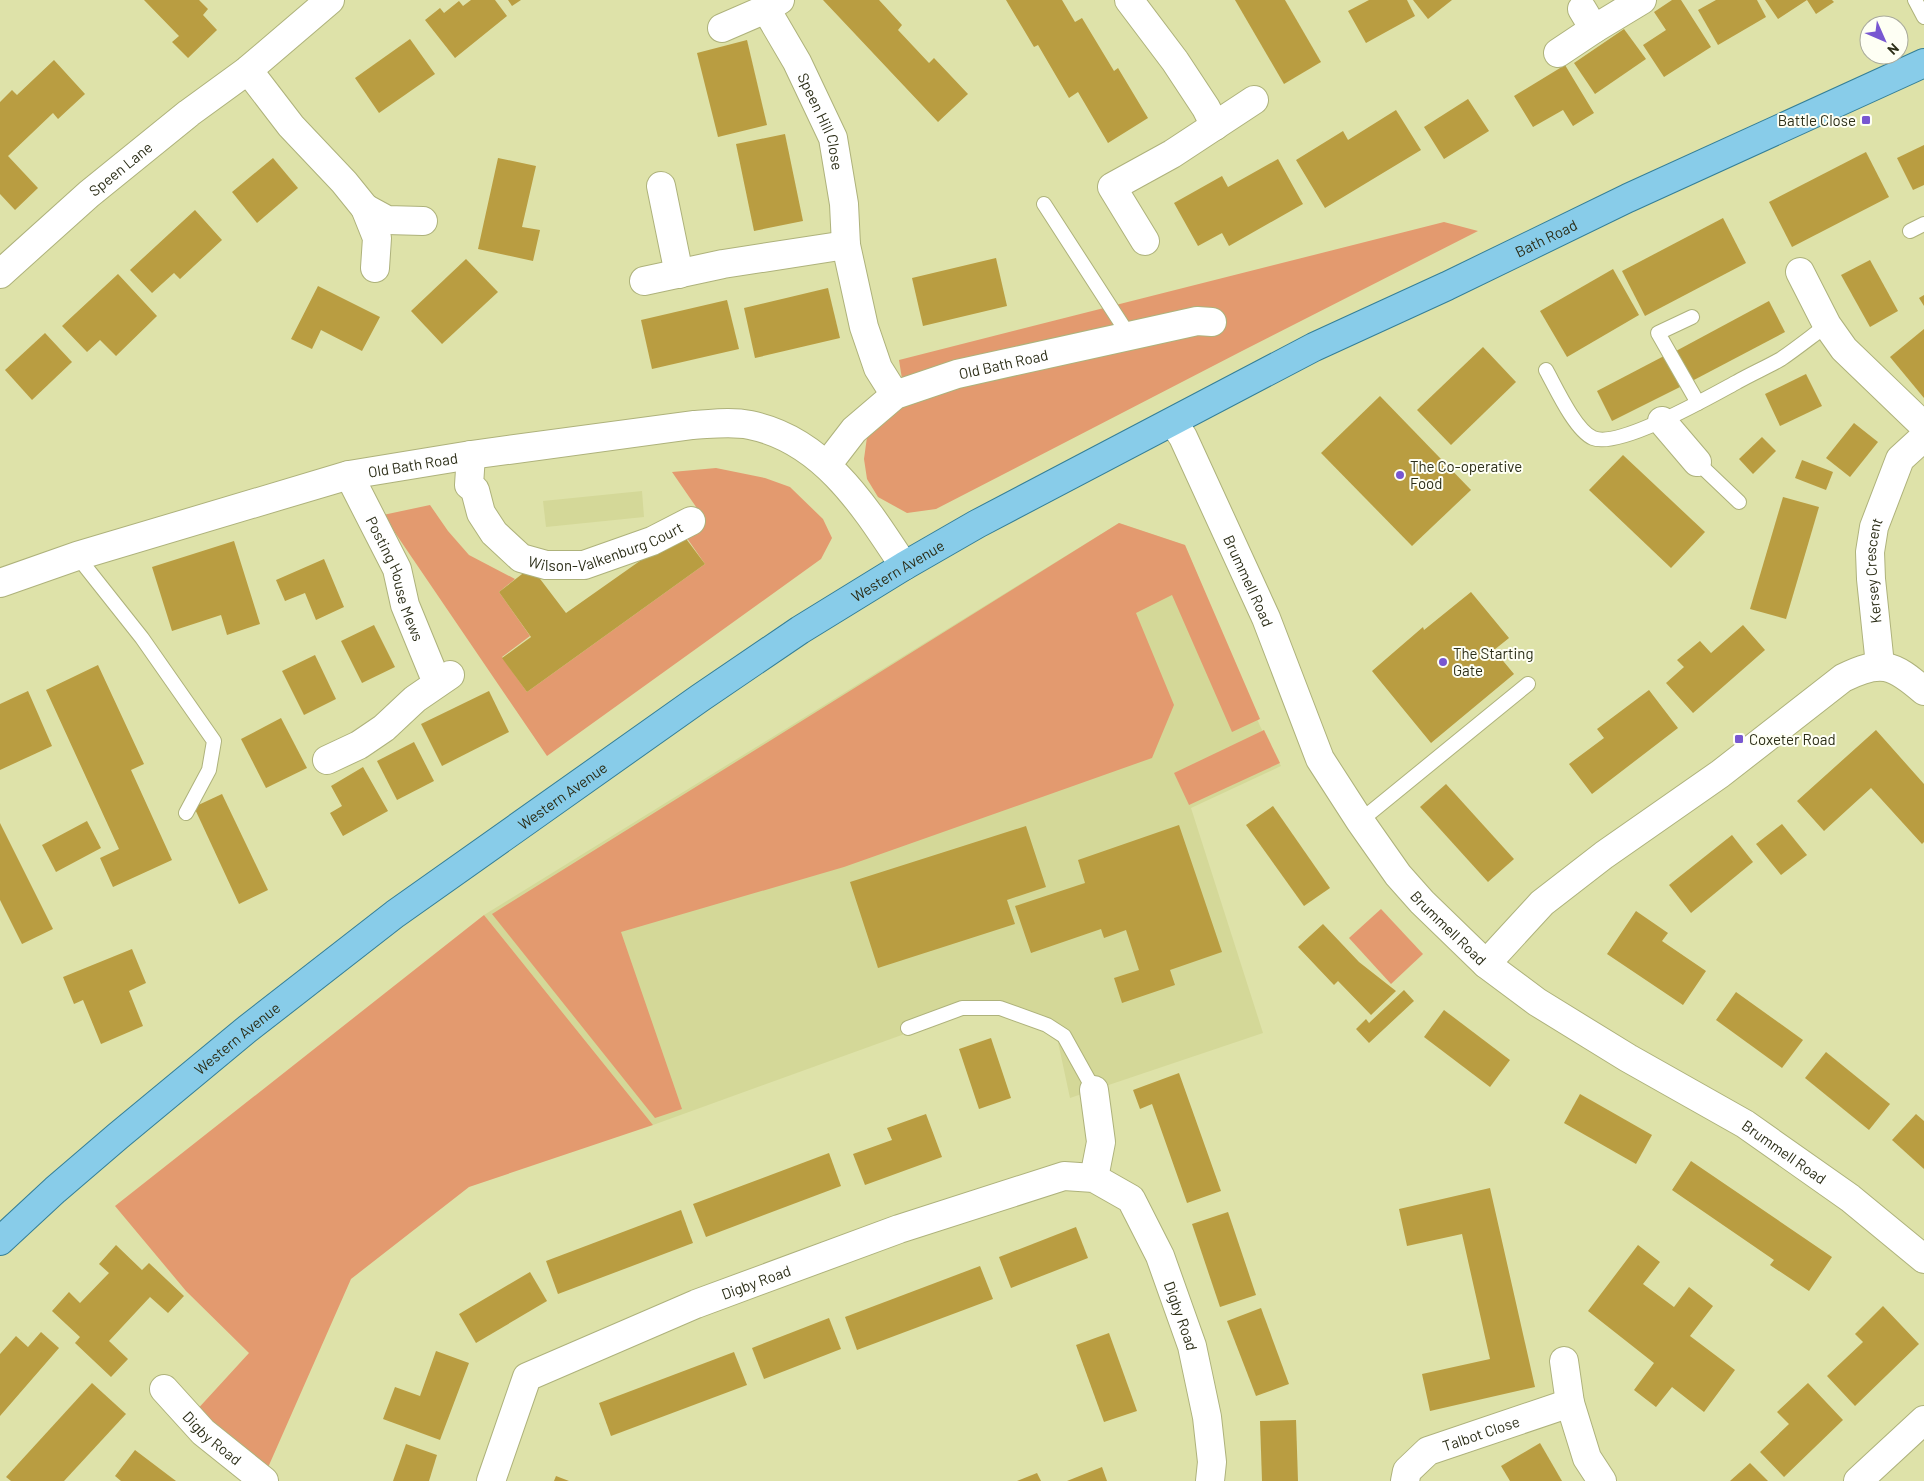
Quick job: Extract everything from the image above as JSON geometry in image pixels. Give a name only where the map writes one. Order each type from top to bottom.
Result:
[{"type":"main road","name":"Bath Road","points":[[1173,422],[1314,347],[1448,286],[1628,198],[1924,64]]},
{"type":"main road","name":"Western Avenue","points":[[0,1241],[118,1136],[246,1030],[395,914],[700,698],[800,630],[904,566],[977,524],[1173,422]]},
{"type":"street","name":"Speen Lane","points":[[0,274],[89,194],[189,113],[248,70],[330,0]]},
{"type":"street","points":[[1129,0],[1175,62],[1206,108],[1215,126]]},
{"type":"street","points":[[1558,53],[1588,19],[1642,0]]},
{"type":"street","name":"Speen Hill Close","points":[[722,28],[773,4],[797,62],[833,138],[844,204],[846,245],[864,327],[878,368],[895,394]]},
{"type":"street","points":[[248,70],[291,126],[344,182],[365,208],[377,238],[376,268]]},
{"type":"street","points":[[1145,241],[1112,188],[1172,154],[1254,100]]},
{"type":"street","points":[[661,186],[679,274]]},
{"type":"street","points":[[365,208],[387,220],[423,221]]},
{"type":"street","points":[[644,281],[733,263],[846,245]]},
{"type":"street","points":[[1800,272],[1827,325],[1844,349],[1924,426]]},
{"type":"street","name":"Old Bath Road","points":[[827,465],[854,430],[895,394],[957,374],[1198,321],[1212,322]]},
{"type":"street","points":[[1662,420],[1697,462]]},
{"type":"street","name":"Old Bath Road","points":[[0,583],[77,556],[348,475],[471,455],[726,422],[749,424],[772,431],[809,451],[827,465],[845,483],[875,521],[904,566]]},
{"type":"street","name":"Brummell Road","points":[[1173,422],[1183,437],[1266,618],[1320,759],[1398,875],[1422,902],[1486,964],[1537,1002],[1628,1058],[1745,1124],[1850,1198],[1924,1259]]},
{"type":"street","name":"Kersey Crescent","points":[[1880,665],[1871,579],[1870,552],[1874,528],[1900,459],[1924,438]]},
{"type":"street","name":"Wilson-Valkenburg Court","points":[[471,455],[469,485],[475,490],[481,513],[494,533],[521,558],[546,565],[584,565],[652,541],[691,521]]},
{"type":"street","name":"Posting House Mews","points":[[327,760],[359,745],[378,732],[415,699],[444,679],[405,605],[397,569],[348,475]]},
{"type":"street","points":[[1486,964],[1542,903],[1604,855],[1720,774],[1843,678],[1861,669],[1880,665],[1892,668],[1909,678],[1924,691]]},
{"type":"street","points":[[1094,1090],[1101,1142],[1094,1178]]},
{"type":"street","name":"Digby Road","points":[[491,1481],[527,1377],[696,1304],[899,1229],[1064,1176],[1094,1178],[1131,1199],[1160,1256],[1192,1346],[1207,1417],[1212,1462],[1210,1481]]},
{"type":"street","points":[[1564,1361],[1570,1403],[1587,1458],[1602,1481]]},
{"type":"street","name":"Digby Road","points":[[164,1389],[203,1432],[264,1481]]},
{"type":"street","name":"Talbot Close","points":[[1405,1481],[1407,1471],[1428,1451],[1570,1403]]},
{"type":"street","points":[[1858,1481],[1924,1420]]},
{"type":"lane","points":[[1915,0],[1924,17]]},
{"type":"lane","points":[[1044,204],[1130,337]]},
{"type":"lane","points":[[1910,231],[1924,224]]},
{"type":"lane","points":[[1692,317],[1658,333],[1698,403]]},
{"type":"lane","points":[[1546,370],[1576,422],[1594,439],[1605,439],[1634,432],[1698,403],[1780,359],[1827,325]]},
{"type":"lane","points":[[1697,462],[1739,502]]},
{"type":"lane","points":[[77,556],[142,638],[214,740],[209,770],[186,813]]},
{"type":"lane","points":[[1360,821],[1528,684]]},
{"type":"lane","points":[[908,1028],[962,1008],[1000,1008],[1047,1024],[1064,1036],[1094,1090]]},
{"type":"shaded area","points":[[1444,222],[1478,231],[936,509],[907,513],[878,497],[867,479],[864,459],[867,437],[905,398],[899,360]]},
{"type":"shaded area","points":[[716,468],[765,478],[790,487],[823,519],[832,538],[821,559],[547,756],[383,515],[430,505],[448,531],[469,555],[515,579],[499,592],[530,636],[502,657],[527,692],[705,564],[682,531],[703,517],[672,472]]},
{"type":"shaded area","points":[[642,491],[644,517],[546,527],[543,501]]},
{"type":"shaded area","points":[[1119,523],[1185,545],[1260,726],[1281,766],[1191,808],[1263,1033],[1070,1098],[1058,1042],[1022,1016],[982,1006],[653,1125],[484,915]]},
{"type":"shaded area","points":[[1119,523],[1185,545],[1260,719],[1232,732],[1172,595],[1136,613],[1174,705],[1152,758],[844,867],[621,932],[682,1109],[655,1118],[492,914]]},
{"type":"shaded area","points":[[1264,730],[1280,763],[1189,805],[1174,773]]},
{"type":"shaded area","points":[[1381,909],[1423,954],[1391,984],[1349,938]]},
{"type":"shaded area","points":[[484,915],[653,1125],[469,1187],[351,1279],[266,1472],[194,1413],[249,1353],[186,1291],[115,1206]]},
{"type":"building","points":[[144,0],[199,0],[208,9],[203,15],[217,30],[188,58],[172,42],[179,36]]},
{"type":"building","points":[[471,0],[495,0],[507,16],[455,58],[425,20],[440,8],[444,13],[459,1],[463,6]]},
{"type":"building","points":[[508,0],[521,0],[512,6]]},
{"type":"building","points":[[823,0],[879,0],[902,25],[898,30],[929,63],[934,58],[968,94],[938,122]]},
{"type":"building","points":[[1006,0],[1062,0],[1075,22],[1082,18],[1114,71],[1118,68],[1148,118],[1108,143],[1078,92],[1069,98],[1038,45],[1034,47]]},
{"type":"building","points":[[1235,0],[1285,0],[1321,62],[1284,84]]},
{"type":"building","points":[[1369,0],[1407,0],[1415,16],[1366,43],[1348,11]]},
{"type":"building","points":[[1413,0],[1452,0],[1428,19]]},
{"type":"building","points":[[1672,0],[1681,0],[1711,47],[1664,77],[1643,45],[1666,30],[1654,12]]},
{"type":"building","points":[[1716,0],[1757,0],[1766,17],[1718,45],[1698,10]]},
{"type":"building","points":[[1765,0],[1807,0],[1778,19]]},
{"type":"building","points":[[1807,0],[1832,0],[1834,2],[1816,14]]},
{"type":"building","points":[[1624,29],[1646,59],[1595,94],[1574,63]]},
{"type":"building","points":[[410,39],[435,74],[379,113],[355,78]]},
{"type":"building","points":[[747,40],[767,125],[718,137],[697,53]]},
{"type":"building","points":[[54,60],[85,94],[58,119],[53,113],[8,156],[38,188],[15,210],[0,194],[0,102],[12,90],[17,95]]},
{"type":"building","points":[[1565,65],[1594,113],[1573,126],[1563,110],[1533,127],[1514,96]]},
{"type":"building","points":[[1468,99],[1489,131],[1444,159],[1424,127]]},
{"type":"building","points":[[1396,110],[1421,150],[1325,208],[1296,160],[1343,131],[1348,140]]},
{"type":"building","points":[[785,134],[803,221],[754,231],[736,144]]},
{"type":"building","points":[[1924,145],[1924,185],[1913,190],[1897,158]]},
{"type":"building","points":[[1866,152],[1889,197],[1792,247],[1769,202]]},
{"type":"building","points":[[273,158],[298,188],[257,223],[232,192]]},
{"type":"building","points":[[498,158],[536,166],[522,227],[540,230],[533,261],[478,249]]},
{"type":"building","points":[[1278,159],[1303,204],[1229,246],[1222,233],[1198,246],[1174,203],[1222,176],[1228,187]]},
{"type":"building","points":[[195,210],[222,240],[180,279],[174,273],[152,293],[130,270]]},
{"type":"building","points":[[1723,218],[1746,263],[1645,316],[1622,271]]},
{"type":"building","points":[[996,258],[1007,306],[923,326],[912,278]]},
{"type":"building","points":[[466,259],[498,292],[442,344],[411,311]]},
{"type":"building","points":[[1870,260],[1898,311],[1870,327],[1841,275]]},
{"type":"building","points":[[1613,269],[1639,315],[1567,357],[1540,311]]},
{"type":"building","points":[[118,274],[157,316],[116,356],[100,340],[87,352],[62,326]]},
{"type":"building","points":[[318,286],[380,317],[362,351],[321,330],[312,349],[291,339]]},
{"type":"building","points":[[828,288],[840,338],[755,358],[744,308]]},
{"type":"building","points":[[1924,295],[1924,306],[1919,298]]},
{"type":"building","points":[[727,300],[739,349],[652,369],[641,320]]},
{"type":"building","points":[[1769,301],[1785,332],[1692,381],[1676,351]]},
{"type":"building","points":[[1924,329],[1924,398],[1890,357]]},
{"type":"building","points":[[45,333],[72,362],[32,400],[5,370]]},
{"type":"building","points":[[1483,347],[1516,382],[1451,445],[1417,410]]},
{"type":"building","points":[[1664,356],[1680,387],[1612,421],[1597,391]]},
{"type":"building","points":[[1806,374],[1822,406],[1780,426],[1765,394]]},
{"type":"building","name":"The Co-operative Food","points":[[1380,396],[1471,490],[1412,546],[1321,453]]},
{"type":"building","points":[[1854,423],[1878,442],[1850,477],[1826,458]]},
{"type":"building","points":[[1762,437],[1776,451],[1753,474],[1739,459]]},
{"type":"building","points":[[1623,455],[1705,532],[1671,568],[1589,490]]},
{"type":"building","points":[[1802,460],[1833,472],[1826,490],[1795,478]]},
{"type":"building","points":[[1783,497],[1819,507],[1786,619],[1750,609]]},
{"type":"building","points":[[681,532],[705,564],[527,692],[502,658],[531,637],[499,592],[531,567],[566,613]]},
{"type":"building","points":[[234,541],[260,624],[227,635],[221,615],[172,631],[152,567]]},
{"type":"building","points":[[324,559],[344,607],[316,620],[305,593],[285,601],[276,580]]},
{"type":"building","name":"The Starting Gate","points":[[1471,592],[1509,638],[1494,650],[1514,674],[1431,743],[1372,671],[1423,627],[1424,630]]},
{"type":"building","points":[[374,625],[395,667],[362,683],[341,641]]},
{"type":"building","points":[[1743,625],[1765,650],[1693,713],[1666,683],[1684,667],[1677,660],[1700,641],[1711,653]]},
{"type":"building","points":[[315,655],[336,699],[304,715],[282,671]]},
{"type":"building","points":[[98,665],[144,764],[131,770],[172,860],[113,887],[100,858],[119,849],[46,690]]},
{"type":"building","points":[[1649,690],[1678,728],[1592,794],[1569,764],[1604,738],[1597,729]]},
{"type":"building","points":[[28,691],[52,746],[0,770],[0,704]]},
{"type":"building","points":[[489,691],[509,732],[442,766],[421,724]]},
{"type":"building","points":[[281,718],[307,768],[266,788],[241,739]]},
{"type":"building","points":[[1876,730],[1924,784],[1924,842],[1922,844],[1871,788],[1824,831],[1797,801]]},
{"type":"building","points":[[414,742],[434,781],[397,800],[377,761]]},
{"type":"building","points":[[363,767],[388,811],[343,836],[330,813],[342,806],[331,786]]},
{"type":"building","points":[[1446,784],[1514,859],[1488,882],[1420,807]]},
{"type":"building","points":[[222,794],[268,890],[239,904],[194,807]]},
{"type":"building","points":[[1273,806],[1330,888],[1304,906],[1246,825]]},
{"type":"building","points":[[87,821],[101,848],[56,872],[42,845]]},
{"type":"building","points":[[0,823],[53,929],[22,944],[0,900]]},
{"type":"building","points":[[1782,824],[1807,855],[1781,875],[1756,844]]},
{"type":"building","points":[[1179,825],[1222,952],[1170,970],[1175,985],[1122,1003],[1114,978],[1139,970],[1126,930],[1104,938],[1101,929],[1031,953],[1015,906],[1085,883],[1078,860]]},
{"type":"building","points":[[1026,826],[1046,887],[1007,900],[1015,924],[878,968],[850,882]]},
{"type":"building","points":[[1732,835],[1753,862],[1691,913],[1669,885]]},
{"type":"building","points":[[1636,911],[1668,933],[1662,941],[1706,971],[1683,1005],[1607,954]]},
{"type":"building","points":[[1323,924],[1359,962],[1396,991],[1371,1015],[1338,981],[1334,985],[1298,947]]},
{"type":"building","points":[[132,949],[146,983],[129,991],[143,1026],[101,1044],[83,1000],[74,1004],[63,977]]},
{"type":"building","points":[[1404,990],[1414,1001],[1369,1043],[1356,1029],[1366,1019],[1369,1023]]},
{"type":"building","points":[[1736,992],[1803,1040],[1782,1068],[1716,1020]]},
{"type":"building","points":[[1444,1010],[1510,1060],[1490,1087],[1424,1037]]},
{"type":"building","points":[[991,1038],[1011,1098],[979,1109],[959,1049]]},
{"type":"building","points":[[1826,1052],[1890,1104],[1869,1130],[1805,1078]]},
{"type":"building","points":[[1179,1073],[1221,1191],[1187,1203],[1152,1104],[1140,1109],[1133,1090]]},
{"type":"building","points":[[1580,1094],[1652,1135],[1636,1164],[1564,1123]]},
{"type":"building","points":[[926,1114],[942,1157],[865,1185],[853,1154],[892,1140],[887,1128]]},
{"type":"building","points":[[1916,1114],[1924,1121],[1924,1169],[1892,1140]]},
{"type":"building","points":[[829,1153],[841,1186],[706,1237],[693,1204]]},
{"type":"building","points":[[1691,1161],[1832,1257],[1809,1291],[1770,1265],[1774,1260],[1672,1190]]},
{"type":"building","points":[[1490,1188],[1535,1387],[1430,1411],[1422,1374],[1490,1359],[1462,1234],[1407,1246],[1399,1209]]},
{"type":"building","points":[[681,1210],[693,1243],[558,1294],[546,1261]]},
{"type":"building","points":[[1228,1212],[1256,1295],[1220,1307],[1192,1224]]},
{"type":"building","points":[[1076,1227],[1088,1258],[1011,1288],[999,1257]]},
{"type":"building","points":[[116,1245],[142,1270],[149,1263],[184,1296],[168,1313],[150,1297],[109,1341],[128,1359],[111,1377],[75,1343],[80,1337],[52,1311],[69,1292],[80,1303],[109,1273],[99,1264]]},
{"type":"building","points":[[1638,1245],[1660,1262],[1643,1284],[1674,1307],[1689,1287],[1713,1306],[1690,1336],[1735,1370],[1704,1412],[1672,1387],[1656,1407],[1634,1390],[1654,1363],[1588,1311]]},
{"type":"building","points":[[980,1266],[993,1299],[857,1350],[845,1317]]},
{"type":"building","points":[[530,1272],[547,1301],[476,1343],[459,1314]]},
{"type":"building","points":[[1883,1306],[1919,1344],[1855,1406],[1827,1376],[1863,1342],[1855,1334]]},
{"type":"building","points":[[1261,1308],[1289,1384],[1256,1396],[1227,1321]]},
{"type":"building","points":[[829,1318],[841,1349],[764,1379],[752,1348]]},
{"type":"building","points":[[41,1332],[59,1348],[0,1416],[0,1354],[16,1336],[28,1347]]},
{"type":"building","points":[[1109,1333],[1137,1411],[1104,1422],[1076,1345]]},
{"type":"building","points":[[436,1351],[469,1363],[440,1440],[383,1419],[395,1387],[420,1396]]},
{"type":"building","points":[[734,1352],[747,1385],[611,1436],[599,1403]]},
{"type":"building","points":[[92,1383],[126,1414],[64,1481],[11,1481],[6,1477]]},
{"type":"building","points":[[1808,1383],[1843,1420],[1784,1477],[1760,1452],[1789,1424],[1777,1412]]},
{"type":"building","points":[[1296,1420],[1298,1481],[1262,1481],[1260,1421]]},
{"type":"building","points":[[1540,1443],[1562,1481],[1510,1481],[1501,1466]]},
{"type":"building","points":[[406,1444],[437,1455],[429,1481],[393,1481]]},
{"type":"building","points":[[135,1450],[176,1481],[121,1481],[115,1476]]},
{"type":"building","points":[[1750,1463],[1768,1481],[1730,1481]]},
{"type":"building","points":[[1102,1467],[1107,1481],[1067,1481]]},
{"type":"building","points":[[1037,1473],[1041,1481],[1017,1481]]},
{"type":"building","points":[[556,1476],[569,1481],[554,1481]]},
{"type":"place","name":"Battle Close","points":[[1866,120]]},
{"type":"place","name":"The Co-operative Food","points":[[1400,475]]},
{"type":"place","name":"The Starting Gate","points":[[1443,662]]},
{"type":"place","name":"Coxeter Road","points":[[1739,739]]}]
